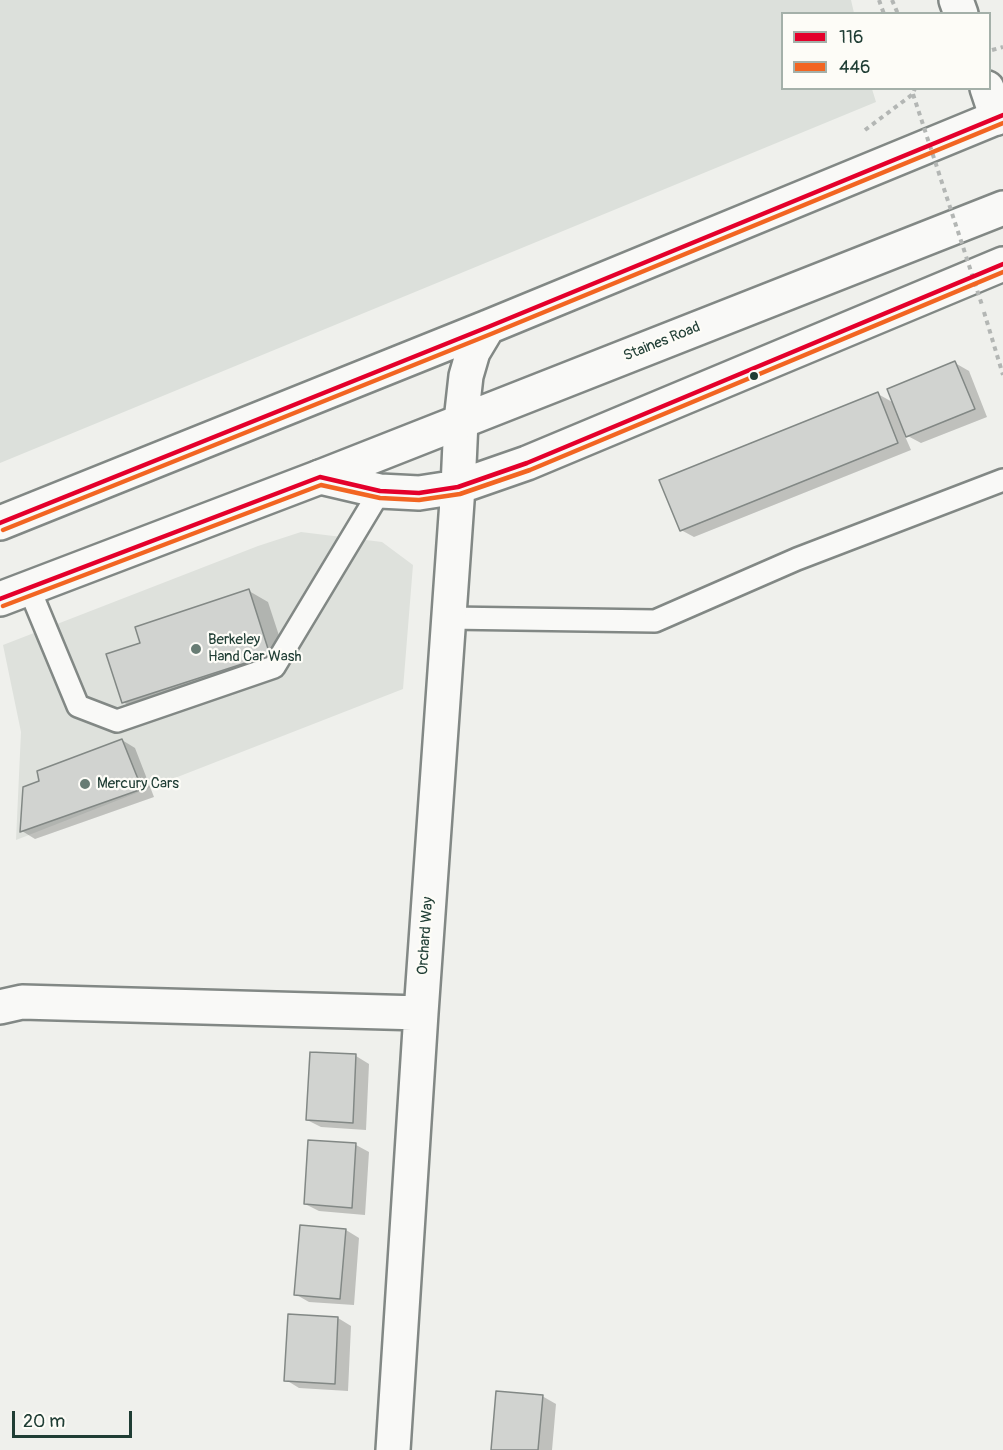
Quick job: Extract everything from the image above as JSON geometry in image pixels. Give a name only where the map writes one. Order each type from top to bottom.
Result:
[{"type":"main road","points":[[0,524],[488,327],[995,107]]},
{"type":"main road","name":"Staines Road","points":[[15,594],[320,477],[1003,208]]},
{"type":"main road","points":[[320,477],[380,491],[419,493],[458,487],[527,463],[1003,264]]},
{"type":"main road","name":"Orchard Way","points":[[393,1450],[461,421],[466,376],[473,352],[488,327]]},
{"type":"main road","points":[[0,1007],[22,1002],[421,1013]]},
{"type":"lane","points":[[448,618],[655,621],[797,559],[1003,480]]},
{"type":"lane","points":[[15,594],[78,706],[117,722],[274,667],[380,491]]},
{"type":"path","points":[[913,90],[1003,375]]},
{"type":"shaded area","points":[[0,0],[851,0],[854,12],[781,12],[781,90],[872,90],[876,102],[0,463]]},
{"type":"shaded area","points":[[301,532],[382,542],[413,565],[403,689],[16,840],[21,732],[3,645],[258,546]]},
{"type":"building","points":[[955,361],[975,409],[906,437],[887,389]]},
{"type":"building","points":[[878,392],[898,443],[680,531],[659,480]]},
{"type":"building","name":"Berkeley Hand Car Wash","points":[[249,589],[270,655],[122,703],[106,654],[140,643],[135,627]]},
{"type":"building","name":"Mercury Cars","points":[[122,739],[142,789],[20,832],[23,787],[39,781],[37,771]]},
{"type":"building","points":[[310,1052],[356,1054],[353,1123],[306,1120]]},
{"type":"building","points":[[308,1140],[356,1143],[352,1208],[304,1204]]},
{"type":"building","points":[[300,1225],[346,1229],[340,1299],[294,1295]]},
{"type":"building","points":[[288,1314],[338,1317],[335,1384],[284,1381]]},
{"type":"building","points":[[496,1391],[543,1395],[538,1450],[491,1450]]},
{"type":"transit line","name":"116","points":[[0,523],[488,327],[1003,115]]},
{"type":"transit line","name":"446","points":[[3,530],[491,334],[1003,123]]},
{"type":"transit line","name":"116","points":[[0,599],[320,477],[380,491],[419,493],[458,487],[527,463],[1003,264]]},
{"type":"transit line","name":"446","points":[[3,606],[321,485],[380,498],[419,500],[460,494],[530,470],[1003,272]]},
{"type":"place","name":"Berkeley Hand Car Wash","points":[[196,649]]},
{"type":"place","name":"Mercury Cars","points":[[85,784]]}]
